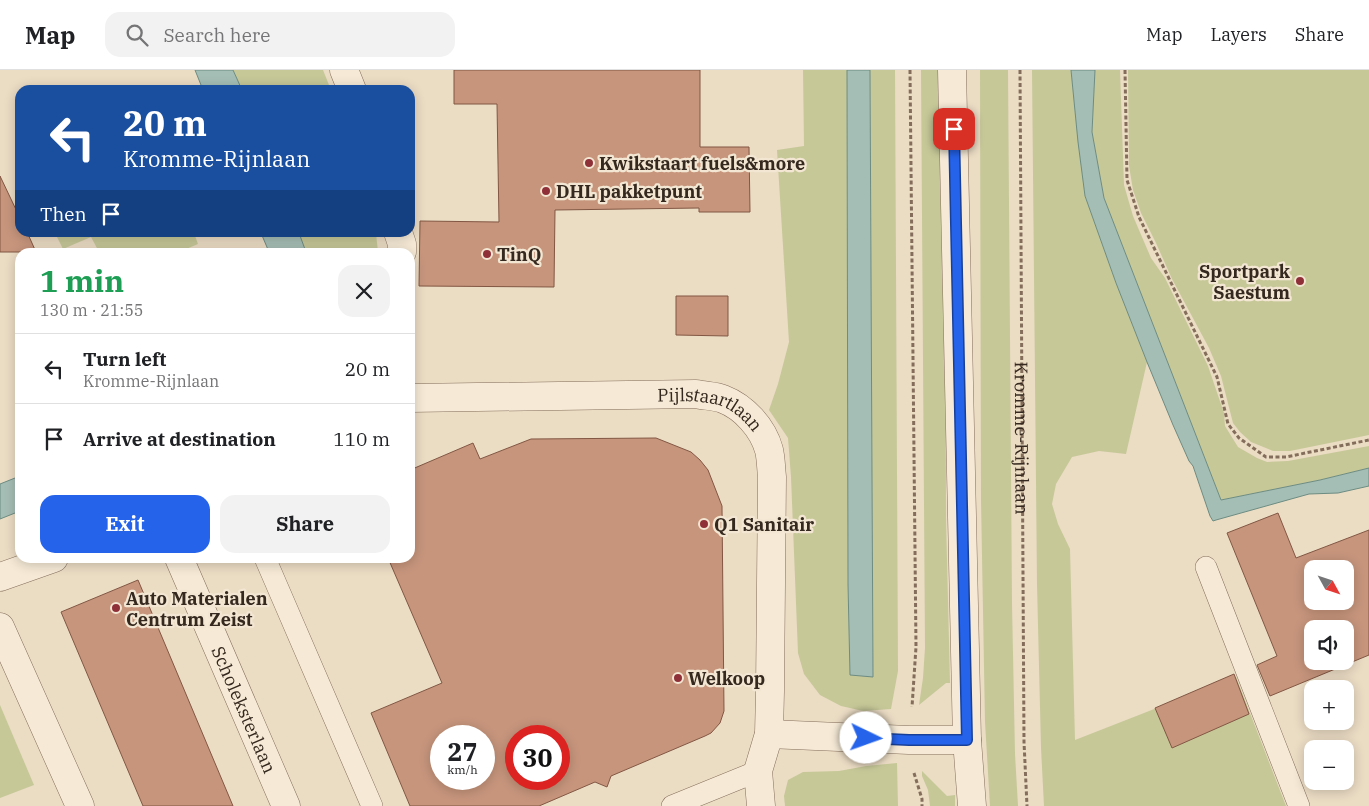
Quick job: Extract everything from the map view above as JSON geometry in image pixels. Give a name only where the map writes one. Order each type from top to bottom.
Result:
[{"type":"street","points":[[344,70],[350,85]]},
{"type":"street","points":[[952,70],[967,740],[972,806]]},
{"type":"street","name":"Pijlstaartlaan","points":[[415,398],[696,394],[722,399],[741,409],[764,436],[769,451],[772,477],[769,734],[758,771],[761,806]]},
{"type":"street","points":[[0,576],[39,563]]},
{"type":"street","name":"Scholeksterlaan","points":[[181,563],[286,806]]},
{"type":"street","points":[[0,627],[80,806]]},
{"type":"street","points":[[769,734],[909,740],[967,740]]},
{"type":"lane","points":[[268,563],[372,806]]},
{"type":"lane","points":[[1206,567],[1299,806]]},
{"type":"lane","points":[[672,806],[758,771]]},
{"type":"path","points":[[909,740],[916,647],[910,70]]},
{"type":"path","name":"Kromme-Rijnlaan","points":[[1020,70],[1024,732],[1027,806]]},
{"type":"path","points":[[1125,70],[1127,180],[1139,216],[1217,377],[1228,424],[1239,438],[1266,457],[1286,457],[1369,440]]},
{"type":"green space","points":[[233,70],[323,70],[329,85],[240,85]]},
{"type":"green space","points":[[803,70],[847,70],[848,584],[850,674],[873,676],[870,70],[895,70],[898,671],[891,709],[863,711],[841,706],[820,695],[804,674],[798,653],[788,438],[769,410],[789,342],[777,150],[804,146]]},
{"type":"green space","points":[[921,70],[945,70],[946,518],[950,683],[946,683],[919,705],[925,648]]},
{"type":"green space","points":[[980,70],[1008,70],[1012,604],[1018,806],[990,806],[985,722],[981,500]]},
{"type":"green space","points":[[1032,70],[1071,70],[1085,196],[1147,362],[1126,454],[1099,451],[1072,457],[1056,484],[1052,504],[1058,524],[1070,549],[1075,740],[1236,677],[1286,806],[1044,806],[1037,584]]},
{"type":"green space","points":[[1095,70],[1120,70],[1124,185],[1133,216],[1151,258],[1165,278],[1208,366],[1224,413],[1225,426],[1238,447],[1267,462],[1288,461],[1369,446],[1369,468],[1221,500],[1104,198],[1092,132]]},
{"type":"green space","name":"Sportpark Saestum","points":[[1128,70],[1369,70],[1369,435],[1290,451],[1273,451],[1251,442],[1233,423],[1221,376],[1209,348],[1172,279],[1141,213],[1133,190],[1129,166]]},
{"type":"green space","points":[[57,237],[91,237],[65,248],[62,248]]},
{"type":"green space","points":[[91,237],[195,237],[198,244],[188,248],[97,248]]},
{"type":"green space","points":[[300,237],[376,237],[378,248],[305,248]]},
{"type":"green space","points":[[0,705],[34,785],[0,798]]},
{"type":"green space","points":[[897,763],[898,806],[785,806],[784,796],[788,780],[803,772],[839,771]]},
{"type":"green space","points":[[922,771],[947,796],[955,795],[955,806],[930,806],[928,790],[922,776]]},
{"type":"water","points":[[195,70],[233,70],[240,85],[201,85]]},
{"type":"water","points":[[847,70],[870,70],[873,677],[850,675],[848,584]]},
{"type":"water","points":[[1071,70],[1095,70],[1092,132],[1104,198],[1221,500],[1369,468],[1369,486],[1338,493],[1309,494],[1213,521],[1193,466],[1173,425],[1147,362],[1085,196]]},
{"type":"water","points":[[263,237],[300,237],[305,248],[267,248]]},
{"type":"water","points":[[15,478],[15,513],[0,519],[0,484]]},
{"type":"building","points":[[454,70],[700,70],[700,147],[749,147],[750,212],[699,212],[699,208],[555,210],[554,287],[419,286],[420,221],[499,222],[497,104],[454,104]]},
{"type":"building","points":[[0,176],[15,208],[15,237],[29,237],[34,248],[15,248],[15,252],[0,252]]},
{"type":"building","points":[[676,296],[728,296],[728,336],[676,335]]},
{"type":"building","points":[[656,438],[691,452],[700,460],[708,470],[722,506],[724,711],[720,723],[711,733],[611,776],[607,787],[595,782],[539,806],[410,806],[371,713],[442,683],[390,563],[415,563],[415,468],[473,443],[480,459],[531,439]]},
{"type":"building","points":[[1278,513],[1296,558],[1369,530],[1369,655],[1354,661],[1354,620],[1304,620],[1304,670],[1333,670],[1309,680],[1304,680],[1304,682],[1270,696],[1257,665],[1277,656],[1227,533]]},
{"type":"building","points":[[138,580],[233,806],[143,806],[61,612]]},
{"type":"building","points":[[1234,674],[1249,714],[1172,748],[1155,708]]},
{"type":"place","name":"Kwikstaart fuels&more","points":[[589,163]]},
{"type":"place","name":"DHL pakketpunt","points":[[546,191]]},
{"type":"place","name":"TinQ","points":[[487,254]]},
{"type":"place","name":"Sportpark Saestum","points":[[1300,281]]},
{"type":"place","name":"Q1 Sanitair","points":[[704,524]]},
{"type":"place","name":"Auto Materialen Centrum Zeist","points":[[116,608]]},
{"type":"place","name":"Welkoop","points":[[678,678]]},
{"type":"route","points":[[866,738],[967,740],[954,129]]}]
